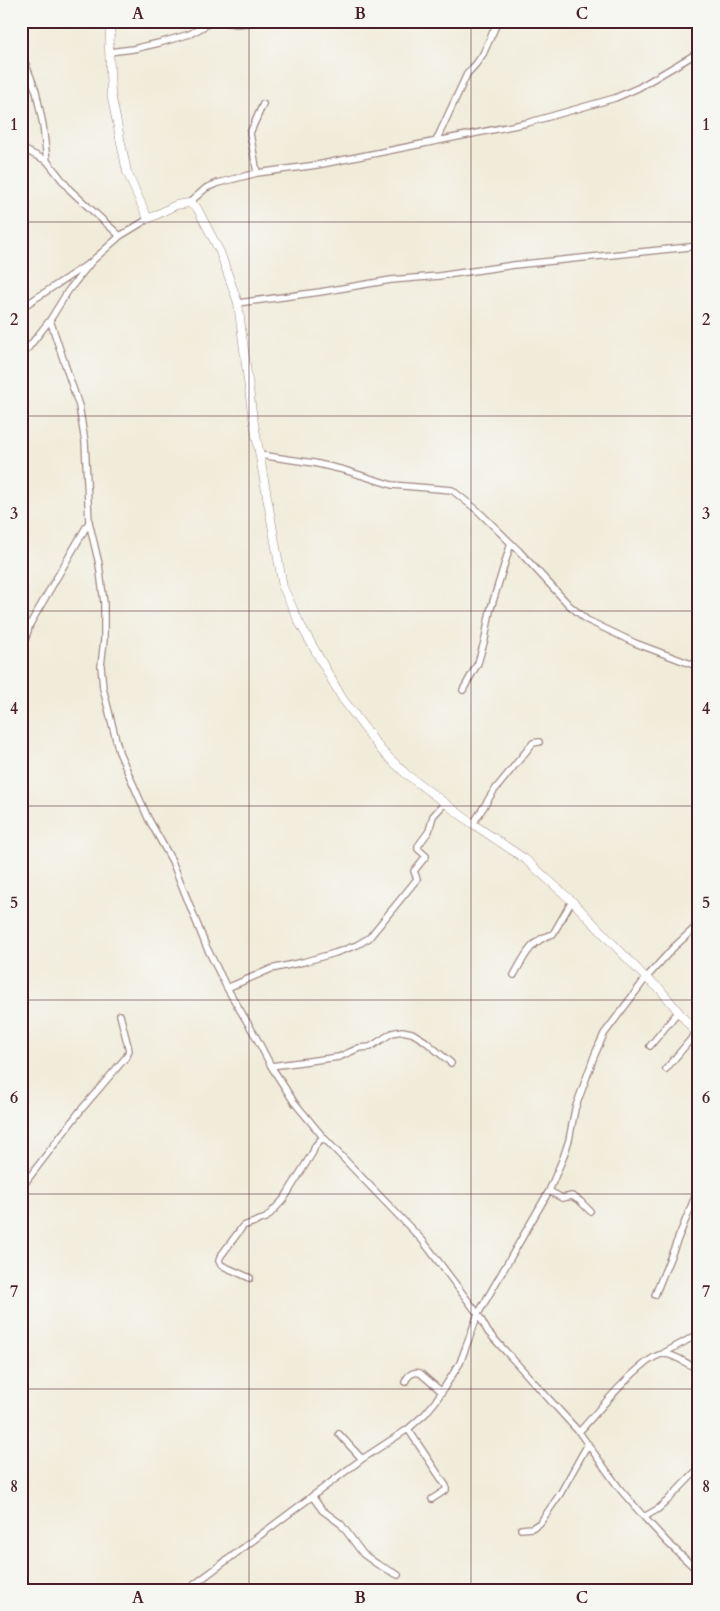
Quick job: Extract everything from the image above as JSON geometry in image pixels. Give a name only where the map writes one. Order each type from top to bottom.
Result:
[{"type":"street","points":[[111,21],[109,52],[110,94],[124,160],[131,182],[148,219]]},
{"type":"street","points":[[109,52],[159,43],[190,34],[217,21],[237,24],[266,21]]},
{"type":"street","points":[[436,141],[467,74],[483,54],[498,21]]},
{"type":"street","points":[[21,52],[36,91],[43,125],[47,161]]},
{"type":"street","points":[[189,204],[206,188],[257,173],[317,165],[527,122],[615,98],[638,88],[699,52]]},
{"type":"street","points":[[257,173],[250,133],[262,104]]},
{"type":"street","points":[[21,148],[47,161],[70,190],[120,236]]},
{"type":"street","points":[[21,308],[92,261],[120,236],[148,219],[176,205],[189,204],[198,208],[220,252],[238,303],[252,412],[283,587],[299,622],[342,698],[381,750],[406,774],[473,824],[525,859],[572,901],[646,978],[660,989],[697,1035],[666,1069]]},
{"type":"street","points":[[238,303],[391,280],[699,246]]},
{"type":"street","points":[[21,357],[92,261]]},
{"type":"street","points":[[50,320],[79,406],[85,442],[88,522],[99,564],[104,603],[104,640],[101,666],[103,688],[119,752],[148,818],[172,861],[206,946],[227,988],[271,1066],[294,1102],[323,1137],[423,1241],[478,1314],[488,1332],[579,1432],[619,1488],[644,1517],[666,1542],[699,1572]]},
{"type":"street","points":[[260,455],[314,463],[392,485],[452,490],[477,510],[569,605],[587,620],[635,643],[699,667]]},
{"type":"street","points":[[21,654],[30,624],[88,522]]},
{"type":"street","points":[[463,690],[478,663],[490,611],[511,544]]},
{"type":"street","points":[[21,684],[23,704],[21,712]]},
{"type":"street","points":[[473,824],[493,792],[521,756],[533,742],[539,742]]},
{"type":"street","points":[[227,988],[270,969],[335,953],[369,938],[417,879],[414,871],[426,856],[418,849],[418,846],[429,831],[433,816],[445,803]]},
{"type":"street","points":[[514,975],[533,944],[544,936],[553,934],[572,901]]},
{"type":"street","points":[[187,1590],[362,1459],[408,1429],[425,1414],[442,1392],[460,1363],[478,1314],[549,1191],[569,1140],[576,1109],[604,1034],[646,978],[673,948],[699,924]]},
{"type":"street","points":[[650,1046],[678,1012]]},
{"type":"street","points":[[21,1188],[80,1111],[127,1056],[128,1050],[120,1015]]},
{"type":"street","points":[[271,1066],[338,1057],[359,1048],[370,1047],[392,1033],[402,1031],[412,1033],[425,1041],[451,1063]]},
{"type":"street","points":[[250,1278],[221,1265],[220,1257],[243,1226],[266,1218],[284,1199],[315,1146],[323,1137]]},
{"type":"street","points":[[656,1295],[699,1188]]},
{"type":"street","points":[[549,1191],[563,1198],[572,1196],[590,1211]]},
{"type":"street","points":[[579,1432],[632,1374],[654,1356],[662,1354],[694,1337]]},
{"type":"street","points":[[662,1354],[669,1354],[692,1366]]},
{"type":"street","points":[[405,1382],[412,1373],[420,1373],[442,1392]]},
{"type":"street","points":[[408,1429],[446,1486],[446,1490],[432,1499]]},
{"type":"street","points":[[339,1434],[362,1459]]},
{"type":"street","points":[[521,1529],[532,1528],[540,1523],[560,1494],[588,1444]]},
{"type":"street","points":[[644,1517],[667,1501],[699,1468]]},
{"type":"street","points":[[312,1496],[322,1510],[341,1524],[363,1554],[398,1575]]}]
